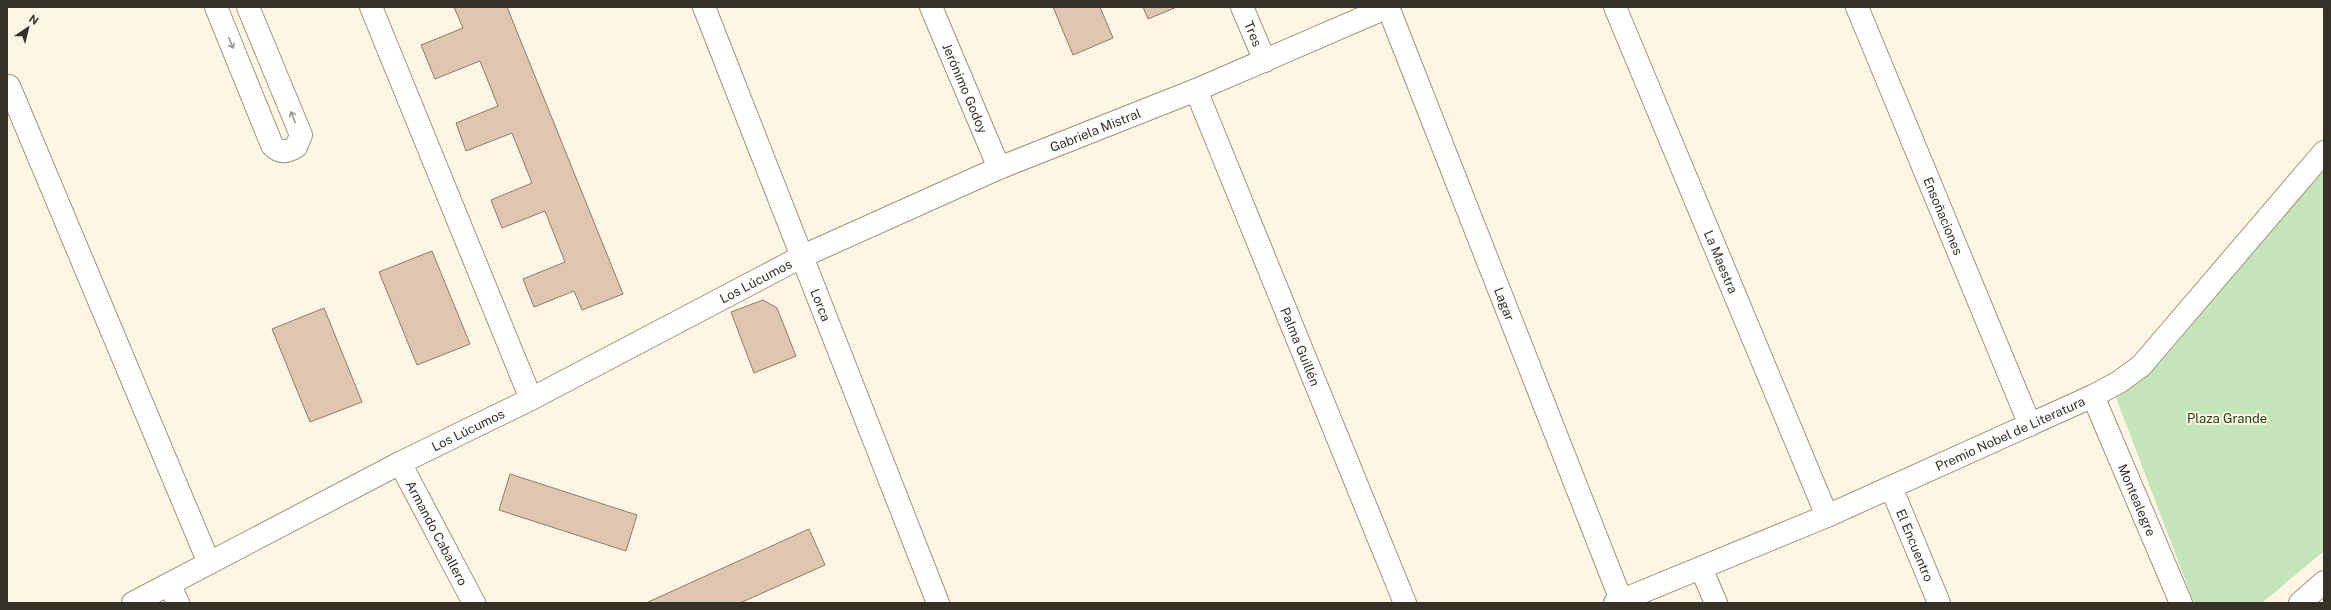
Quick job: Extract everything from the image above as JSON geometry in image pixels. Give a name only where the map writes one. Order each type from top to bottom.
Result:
[{"type":"street","points":[[216,7],[272,145],[277,150],[284,152],[296,147],[301,135],[248,7]]},
{"type":"street","points":[[371,7],[531,399]]},
{"type":"street","name":"Lorca","points":[[704,7],[938,603]]},
{"type":"street","name":"Jerónimo Godoy","points":[[931,7],[999,168]]},
{"type":"street","name":"Tres","points":[[1242,7],[1265,61]]},
{"type":"street","name":"Gabriela Mistral","points":[[803,256],[999,168],[1196,90],[1388,7]]},
{"type":"street","name":"Lagar","points":[[1388,7],[1618,602]]},
{"type":"street","name":"La Maestra","points":[[1615,7],[1827,516]]},
{"type":"street","name":"Ensoñaciones","points":[[1857,7],[2030,425]]},
{"type":"street","points":[[241,68],[268,56]]},
{"type":"street","points":[[9,86],[209,563]]},
{"type":"street","name":"Palma Guillén","points":[[1196,90],[1405,603]]},
{"type":"street","name":"Premio Nobel de Literatura","points":[[1618,602],[1827,516],[2094,396],[2119,382],[2141,366],[2324,152]]},
{"type":"street","name":"Los Lúcumos","points":[[133,603],[174,593],[209,563],[400,463],[531,399],[803,256]]},
{"type":"street","name":"Montealegre","points":[[2094,396],[2181,603]]},
{"type":"street","name":"Armando Caballero","points":[[400,463],[474,603]]},
{"type":"street","name":"El Encuentro","points":[[1891,487],[1939,603]]},
{"type":"street","points":[[1701,568],[1716,603]]},
{"type":"street","points":[[2300,603],[2324,582]]},
{"type":"green space","name":"Plaza Grande","points":[[2324,171],[2324,551],[2262,603],[2194,603],[2115,395]]},
{"type":"building","points":[[454,7],[507,7],[623,294],[582,310],[574,291],[534,307],[523,279],[565,262],[545,211],[502,228],[491,200],[532,183],[512,133],[466,151],[456,123],[498,106],[480,61],[435,79],[421,45],[463,28]]},
{"type":"building","points":[[1053,7],[1100,7],[1113,38],[1073,55]]},
{"type":"building","points":[[1143,7],[1177,7],[1148,19]]},
{"type":"building","points":[[432,251],[470,344],[417,365],[379,272]]},
{"type":"building","points":[[763,300],[777,308],[796,356],[754,373],[731,312]]},
{"type":"building","points":[[324,308],[362,402],[310,422],[272,329]]},
{"type":"building","points":[[510,474],[637,515],[626,551],[499,510]]},
{"type":"building","points":[[809,529],[825,565],[740,603],[646,603]]}]
